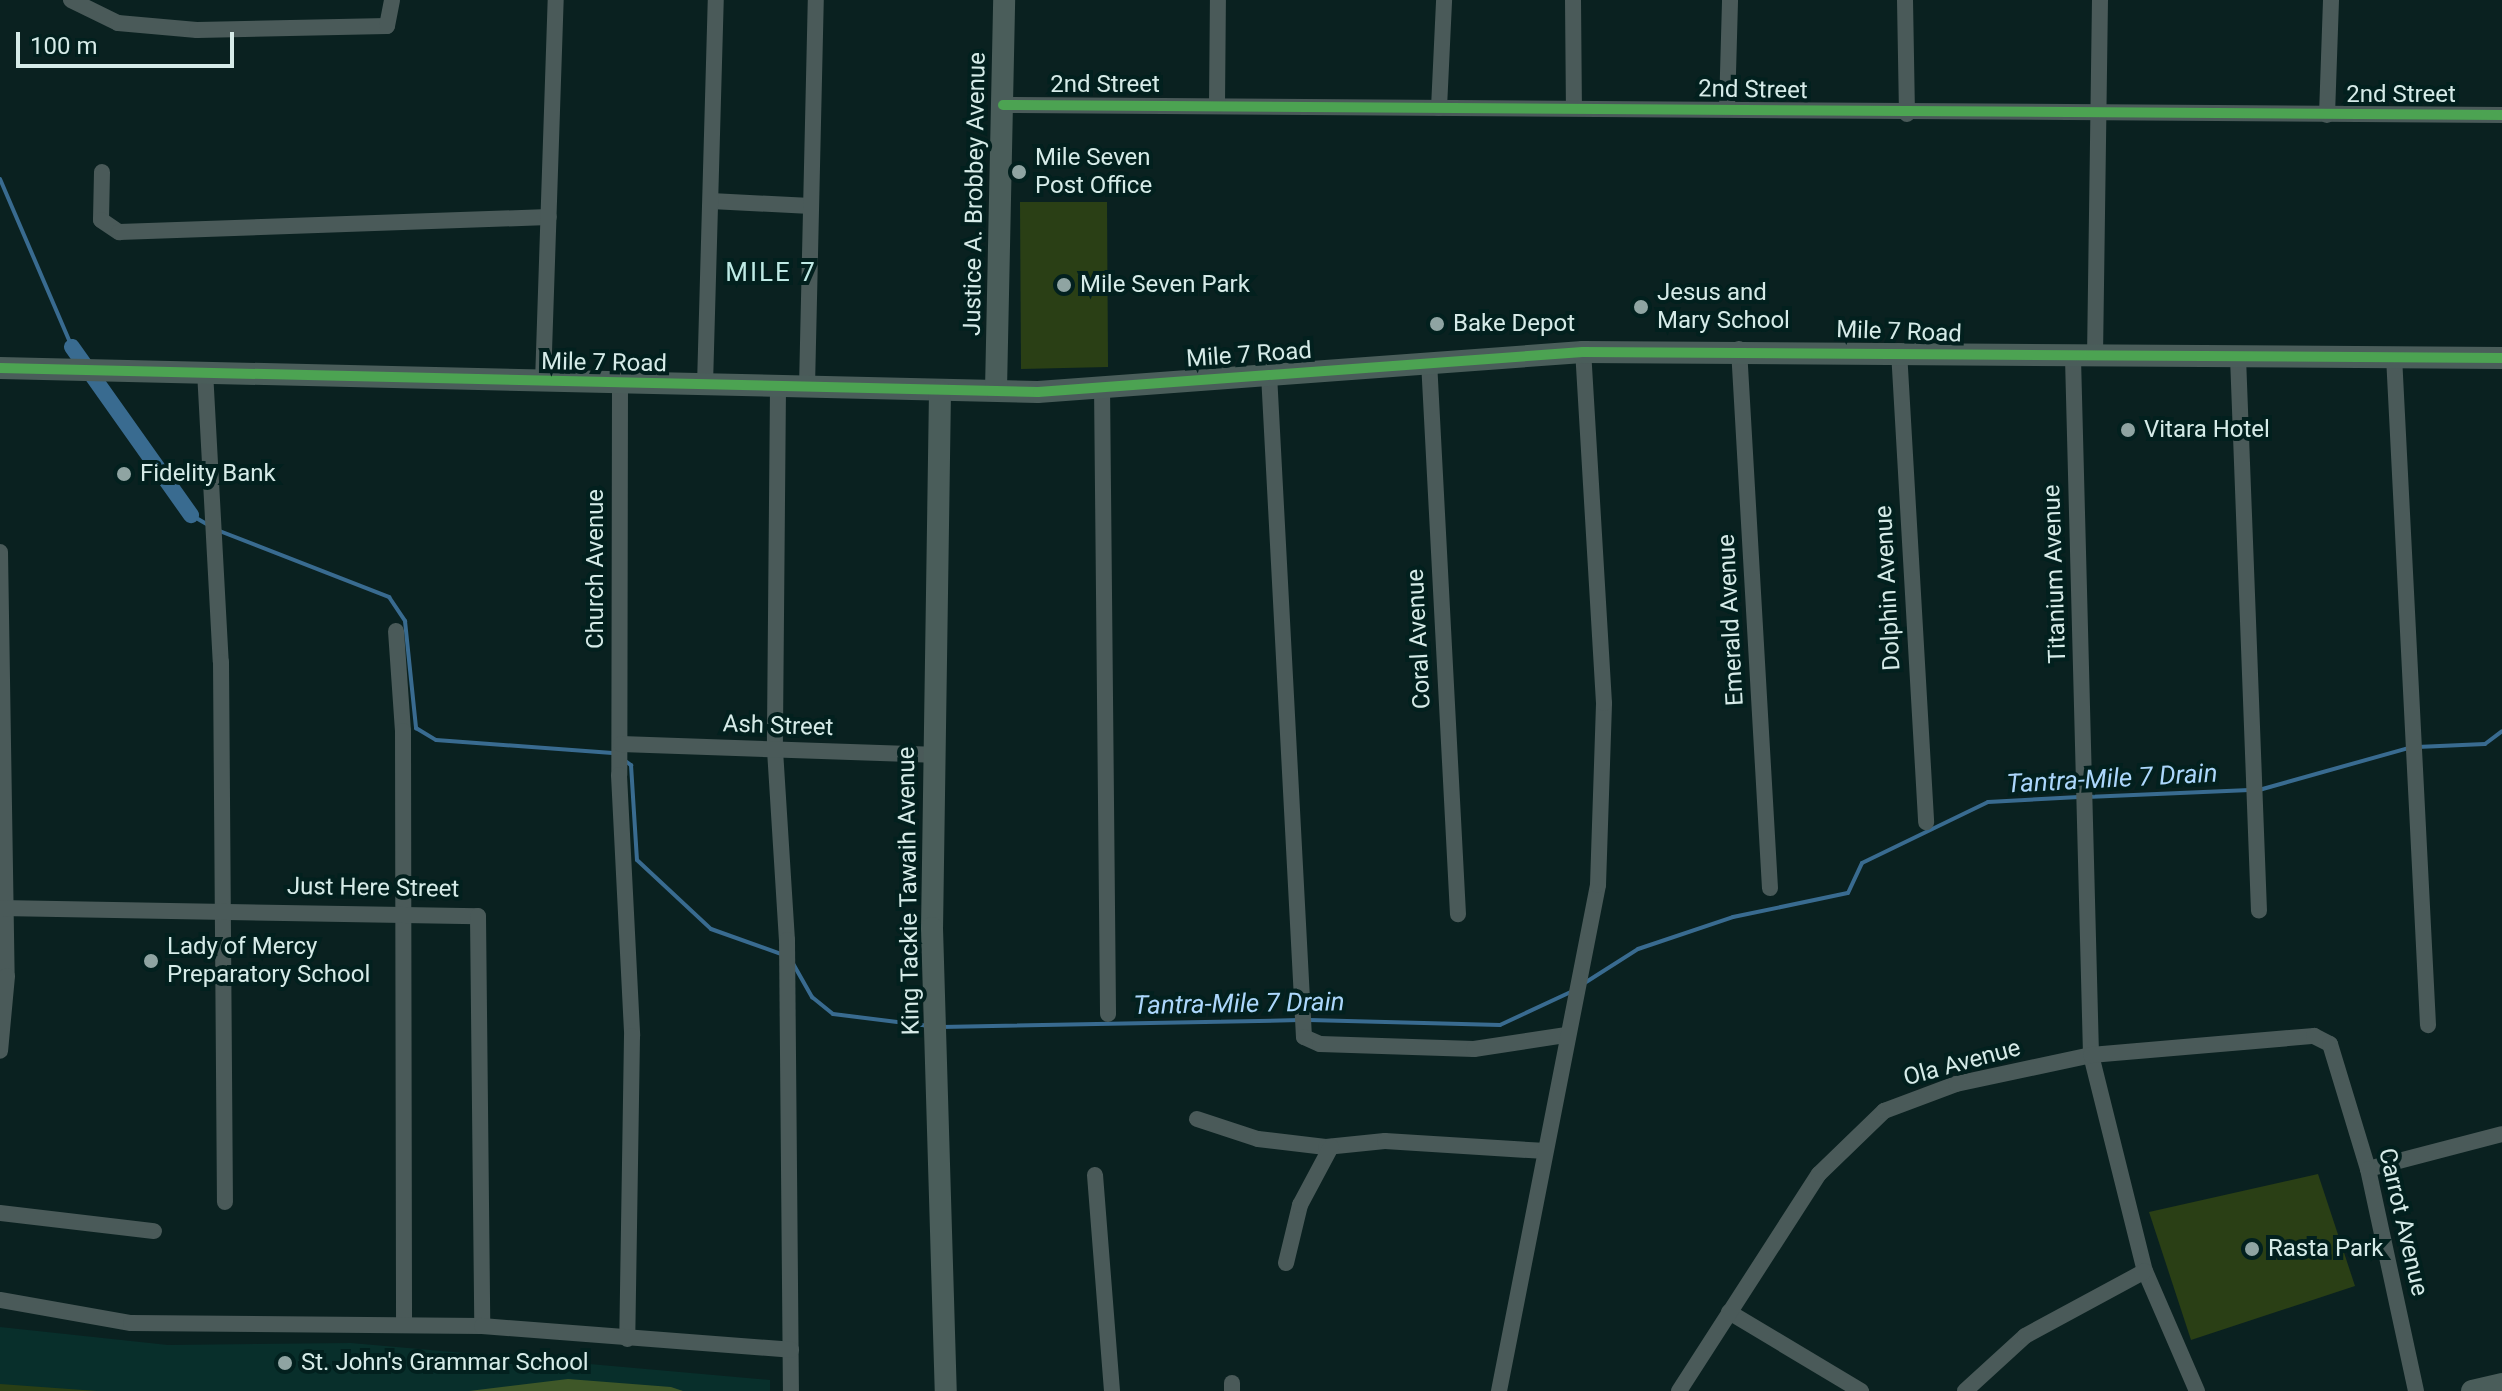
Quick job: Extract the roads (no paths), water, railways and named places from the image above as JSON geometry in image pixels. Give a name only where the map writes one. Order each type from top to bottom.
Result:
[{"type":"street","points":[[71,0],[118,23],[197,30],[387,26],[392,0]]},
{"type":"street","points":[[543,382],[556,0]]},
{"type":"street","points":[[705,385],[716,0]]},
{"type":"street","points":[[807,387],[816,0]]},
{"type":"street","name":"Justice A. Brobbey Avenue","points":[[996,390],[1004,0]]},
{"type":"street","points":[[1217,105],[1218,0]]},
{"type":"street","points":[[1439,108],[1444,0]]},
{"type":"street","points":[[1573,0],[1574,107]]},
{"type":"street","points":[[1727,109],[1730,0]]},
{"type":"street","points":[[1905,0],[1907,114]]},
{"type":"street","name":"Titanium Avenue","points":[[2100,0],[2098,115],[2084,358],[2085,789],[2091,1055],[2145,1271],[2197,1391]]},
{"type":"street","points":[[2327,115],[2331,0]]},
{"type":"street","name":"2nd Street","points":[[1003,105],[1574,107],[1907,114],[2502,115]]},
{"type":"street","points":[[102,172],[101,220],[119,232],[549,217]]},
{"type":"street","points":[[711,201],[811,206]]},
{"type":"street","name":"Mile 7 Road","points":[[0,368],[940,391],[1102,385],[1583,352],[1739,349],[2084,358],[2502,358]]},
{"type":"street","name":"Emerald Avenue","points":[[1739,349],[1770,888]]},
{"type":"street","name":"Dolphin Avenue","points":[[1899,351],[1926,822]]},
{"type":"street","points":[[1499,1391],[1570,1007],[1598,885],[1603,816],[1599,563],[1583,352]]},
{"type":"street","points":[[2394,356],[2418,740],[2428,1025]]},
{"type":"street","points":[[2238,357],[2259,911]]},
{"type":"street","name":"Coral Avenue","points":[[1429,361],[1458,914]]},
{"type":"street","points":[[205,371],[215,556],[225,1202]]},
{"type":"street","points":[[1269,374],[1304,1037],[1320,1044],[1474,1049],[1565,1035]]},
{"type":"street","name":"Church Avenue","points":[[620,384],[619,775],[632,1036],[627,1339]]},
{"type":"street","points":[[1102,385],[1108,1014]]},
{"type":"street","points":[[778,387],[775,750],[787,940],[791,1391]]},
{"type":"street","name":"King Tackie Tawaih Avenue","points":[[940,391],[932,755],[935,1015],[946,1391]]},
{"type":"street","points":[[0,552],[3,908],[0,1051]]},
{"type":"street","points":[[396,631],[405,913],[404,1323]]},
{"type":"street","name":"Ash Street","points":[[621,749],[932,755]]},
{"type":"street","name":"Just Here Street","points":[[3,908],[473,914],[480,920],[482,1326]]},
{"type":"street","name":"Ola Avenue","points":[[1679,1391],[1819,1174],[1884,1111],[1956,1084],[2091,1055],[2314,1036],[2330,1044],[2337,1064]]},
{"type":"street","name":"Carrot Avenue","points":[[2337,1064],[2368,1169],[2416,1391]]},
{"type":"street","points":[[1197,1119],[1258,1139],[1331,1147],[1385,1141],[1542,1151]]},
{"type":"street","points":[[2368,1169],[2502,1134]]},
{"type":"street","points":[[1286,1263],[1303,1198],[1331,1147]]},
{"type":"street","points":[[1095,1175],[1112,1391]]},
{"type":"street","points":[[0,1213],[154,1231]]},
{"type":"street","points":[[1965,1391],[2025,1336],[2145,1271]]},
{"type":"street","points":[[0,1300],[131,1323],[482,1326],[791,1350]]},
{"type":"street","points":[[1729,1312],[1861,1391]]},
{"type":"street","points":[[2472,1391],[2502,1384]]},
{"type":"waterway","points":[[0,179],[72,347]]},
{"type":"waterway","points":[[72,347],[191,515]]},
{"type":"waterway","name":"Tantra-Mile 7 Drain","points":[[191,515],[210,526]]},
{"type":"waterway","name":"Tantra-Mile 7 Drain","points":[[217,530],[389,597],[405,621],[416,728],[436,740],[613,753]]},
{"type":"waterway","name":"Tantra-Mile 7 Drain","points":[[2417,747],[2485,744],[2502,731]]},
{"type":"waterway","name":"Tantra-Mile 7 Drain","points":[[2259,790],[2408,748]]},
{"type":"waterway","name":"Tantra-Mile 7 Drain","points":[[624,760],[631,765],[637,860],[711,929],[784,955]]},
{"type":"waterway","name":"Tantra-Mile 7 Drain","points":[[2087,797],[2250,790]]},
{"type":"waterway","name":"Tantra-Mile 7 Drain","points":[[1583,984],[1638,949],[1733,917],[1848,893],[1862,863],[1988,802],[2079,797]]},
{"type":"waterway","name":"Tantra-Mile 7 Drain","points":[[791,960],[812,997],[833,1014],[929,1026]]},
{"type":"waterway","name":"Tantra-Mile 7 Drain","points":[[1309,1020],[1500,1025],[1573,991]]},
{"type":"waterway","name":"Tantra-Mile 7 Drain","points":[[941,1027],[1300,1020]]},
{"type":"place","name":"Mile Seven Post Office","points":[[1019,172]]},
{"type":"place","name":"Mile Seven Park","points":[[1064,285]]},
{"type":"place","name":"Jesus and Mary School","points":[[1641,307]]},
{"type":"place","name":"Bake Depot","points":[[1437,324]]},
{"type":"place","name":"Vitara Hotel","points":[[2128,430]]},
{"type":"place","name":"Fidelity Bank","points":[[124,474]]},
{"type":"place","name":"Lady of Mercy Preparatory School","points":[[151,961]]},
{"type":"place","name":"Rasta Park","points":[[2252,1249]]},
{"type":"place","name":"St. John's Grammar School","points":[[285,1363]]},
{"type":"district","name":"MILE 7","points":[[771,273]]}]
